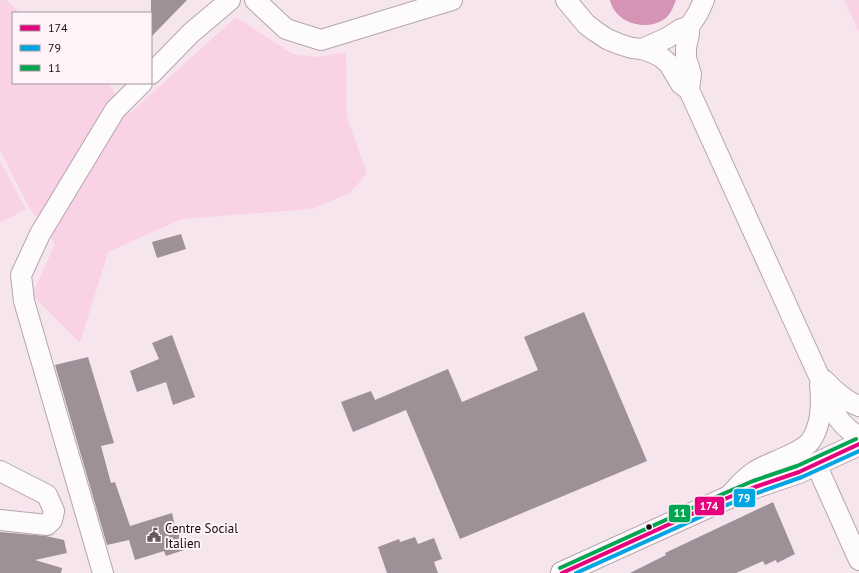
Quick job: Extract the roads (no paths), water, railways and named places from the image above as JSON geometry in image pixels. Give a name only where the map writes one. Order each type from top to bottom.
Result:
[{"type":"main road","points":[[562,573],[728,498],[799,472],[859,444]]},
{"type":"street","points":[[152,73],[191,33],[230,0]]},
{"type":"street","points":[[255,0],[286,29],[321,40],[452,0]]},
{"type":"street","points":[[566,0],[586,24],[607,39],[632,48],[642,49],[661,57],[668,64],[681,84],[689,90],[838,418],[846,428],[859,436]]},
{"type":"street","points":[[689,90],[691,74],[686,58],[689,27],[704,0]]},
{"type":"street","points":[[642,49],[667,38],[681,28],[689,27]]},
{"type":"street","points":[[104,573],[24,301],[21,275],[40,234],[115,110],[141,84]]},
{"type":"street","points":[[819,375],[829,386],[859,406]]},
{"type":"street","points":[[728,498],[740,483],[754,471],[798,451],[808,443],[820,420],[821,392],[819,375]]},
{"type":"street","points":[[816,464],[859,560]]},
{"type":"street","points":[[0,471],[47,495],[54,511],[52,520],[47,525],[0,520]]},
{"type":"place","name":"Centre Social Italien","points":[[154,535]]}]
